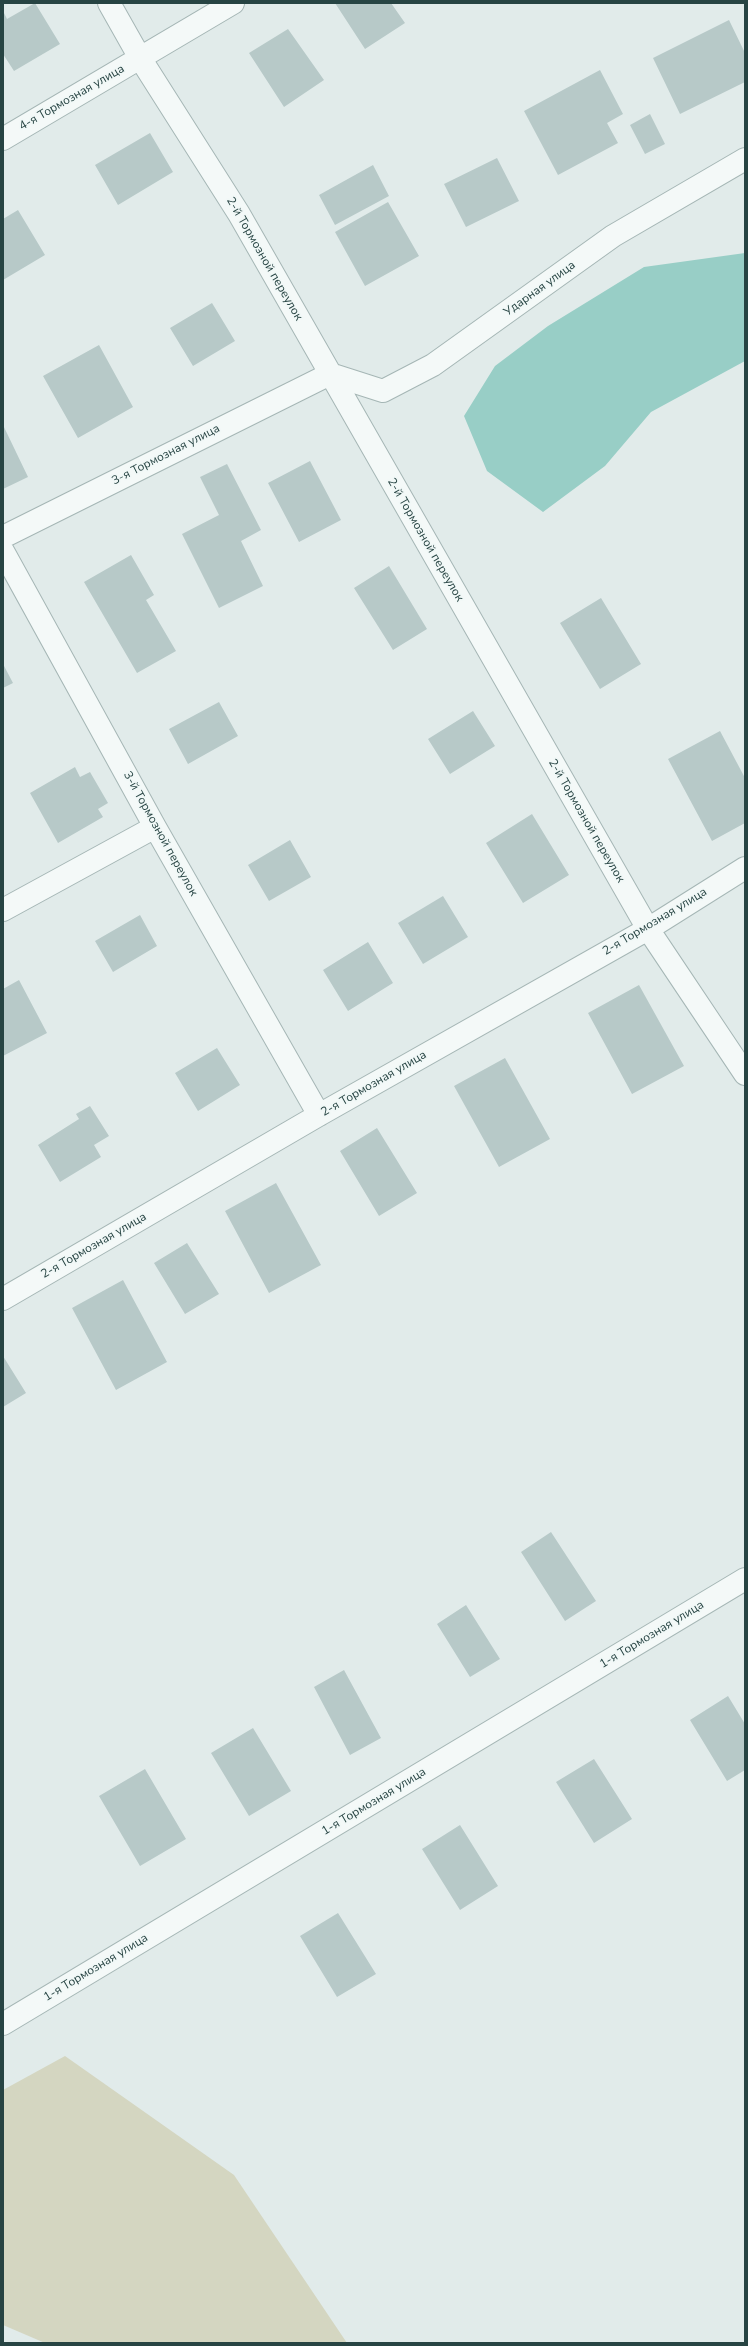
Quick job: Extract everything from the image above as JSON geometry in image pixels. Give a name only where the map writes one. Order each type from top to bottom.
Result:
[{"type":"street","name":"2-й Тормозной переулок","points":[[109,3],[140,58],[239,214],[648,929],[745,1074]]},
{"type":"street","name":"4-я Тормозная улица","points":[[3,139],[233,3]]},
{"type":"street","name":"Ударная улица","points":[[330,374],[383,391],[433,365],[613,236],[745,160]]},
{"type":"street","name":"3-я Тормозная улица","points":[[3,537],[330,374]]},
{"type":"street","name":"3-й Тормозной переулок","points":[[3,552],[155,827],[319,1115]]},
{"type":"street","points":[[3,910],[155,827]]},
{"type":"street","name":"2-я Тормозная улица","points":[[3,1300],[319,1115],[648,929],[745,868]]},
{"type":"street","name":"1-я Тормозная улица","points":[[3,2024],[745,1579]]},
{"type":"shaded area","points":[[745,253],[745,361],[651,412],[605,466],[543,512],[487,471],[464,416],[495,366],[548,326],[644,267]]},
{"type":"shaded area","points":[[65,2056],[234,2175],[347,2343],[45,2343],[3,2325],[3,2090]]},
{"type":"building","points":[[35,3],[60,44],[14,71],[3,54],[3,11],[7,19]]},
{"type":"building","points":[[335,3],[391,3],[405,23],[365,49]]},
{"type":"building","points":[[729,20],[745,53],[745,82],[680,114],[653,58]]},
{"type":"building","points":[[288,29],[324,80],[284,107],[249,53]]},
{"type":"building","points":[[600,70],[623,114],[607,123],[618,143],[558,175],[524,111]]},
{"type":"building","points":[[650,114],[665,144],[645,154],[630,125]]},
{"type":"building","points":[[150,133],[173,172],[118,205],[95,165]]},
{"type":"building","points":[[497,158],[519,201],[466,227],[444,184]]},
{"type":"building","points":[[373,165],[389,196],[335,225],[319,195]]},
{"type":"building","points":[[388,202],[419,256],[365,286],[335,232]]},
{"type":"building","points":[[18,210],[45,255],[3,280],[3,219]]},
{"type":"building","points":[[212,303],[235,341],[193,366],[170,328]]},
{"type":"building","points":[[99,345],[133,407],[78,438],[43,376]]},
{"type":"building","points":[[3,425],[28,477],[3,489]]},
{"type":"building","points":[[310,461],[341,520],[299,542],[268,483]]},
{"type":"building","points":[[227,464],[261,530],[241,541],[263,586],[219,608],[182,534],[219,515],[200,477]]},
{"type":"building","points":[[131,555],[154,595],[146,600],[176,651],[137,673],[84,582]]},
{"type":"building","points":[[389,566],[427,629],[393,650],[354,588]]},
{"type":"building","points":[[601,598],[641,664],[600,689],[560,623]]},
{"type":"building","points":[[3,664],[13,683],[3,688]]},
{"type":"building","points":[[219,702],[238,736],[188,764],[169,729]]},
{"type":"building","points":[[473,711],[495,746],[450,774],[428,739]]},
{"type":"building","points":[[720,731],[745,778],[745,823],[712,841],[668,759]]},
{"type":"building","points":[[75,767],[80,777],[90,772],[108,803],[98,809],[103,817],[58,843],[30,793]]},
{"type":"building","points":[[532,814],[569,875],[523,903],[486,843]]},
{"type":"building","points":[[290,840],[311,877],[269,901],[248,865]]},
{"type":"building","points":[[443,896],[468,937],[423,964],[398,923]]},
{"type":"building","points":[[140,915],[157,946],[113,972],[95,941]]},
{"type":"building","points":[[368,942],[393,983],[348,1011],[323,970]]},
{"type":"building","points":[[19,980],[47,1033],[3,1056],[3,989]]},
{"type":"building","points":[[639,985],[684,1066],[632,1094],[588,1013]]},
{"type":"building","points":[[217,1048],[240,1085],[198,1111],[175,1073]]},
{"type":"building","points":[[505,1058],[550,1139],[499,1167],[454,1086]]},
{"type":"building","points":[[90,1106],[109,1136],[94,1145],[101,1157],[60,1182],[38,1145],[79,1119],[76,1114]]},
{"type":"building","points":[[377,1128],[417,1193],[379,1216],[340,1151]]},
{"type":"building","points":[[276,1183],[321,1265],[269,1293],[225,1211]]},
{"type":"building","points":[[187,1243],[219,1294],[185,1314],[154,1263]]},
{"type":"building","points":[[123,1280],[167,1362],[116,1390],[72,1308]]},
{"type":"building","points":[[3,1356],[26,1393],[3,1407]]},
{"type":"building","points":[[551,1532],[596,1601],[565,1621],[521,1552]]},
{"type":"building","points":[[466,1605],[500,1659],[470,1677],[437,1624]]},
{"type":"building","points":[[344,1670],[381,1738],[350,1755],[314,1687]]},
{"type":"building","points":[[728,1696],[745,1724],[745,1770],[727,1781],[690,1720]]},
{"type":"building","points":[[253,1728],[291,1791],[249,1816],[211,1753]]},
{"type":"building","points":[[594,1759],[632,1819],[594,1843],[556,1782]]},
{"type":"building","points":[[145,1769],[186,1839],[140,1866],[99,1796]]},
{"type":"building","points":[[460,1825],[498,1886],[460,1910],[422,1849]]},
{"type":"building","points":[[338,1913],[376,1974],[337,1997],[300,1936]]}]
